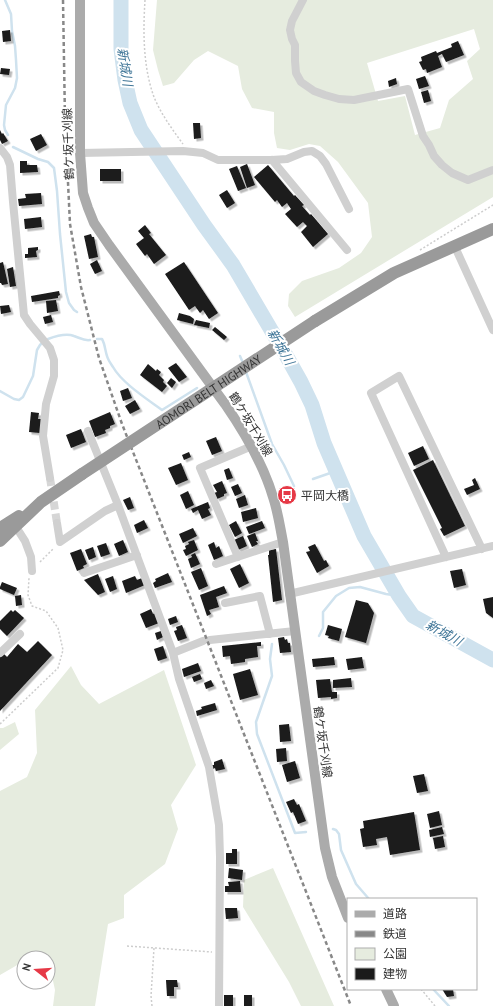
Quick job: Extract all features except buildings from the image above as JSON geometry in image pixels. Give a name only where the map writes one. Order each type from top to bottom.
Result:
[{"type":"highway","name":"AOMORI BELT HIGHWAY","points":[[0,541],[40,502],[315,321],[394,273],[493,229]]},
{"type":"highway","points":[[0,528],[40,502]]},
{"type":"main road","name":"鶴ケ坂千刈線","points":[[80,0],[80,153],[83,193],[94,223],[225,404],[242,430],[262,467],[273,496],[283,542],[325,848],[332,877],[345,906]]},
{"type":"main road","points":[[386,990],[394,1006]]},
{"type":"street","points":[[303,0],[292,21],[290,30],[295,45],[296,73],[301,82],[314,91],[325,95],[339,99],[354,100],[408,89],[422,136],[429,145],[434,156],[442,165],[452,173],[468,180],[493,170]]},
{"type":"street","points":[[0,148],[10,165],[12,202],[24,314],[30,324],[50,348],[54,360],[54,376],[46,404],[43,436],[50,478]]},
{"type":"street","points":[[80,153],[186,151],[204,154],[218,160],[272,160],[287,159],[304,152],[312,151],[320,156],[326,164],[349,209]]},
{"type":"street","points":[[272,160],[347,250]]},
{"type":"street","points":[[455,247],[493,330]]},
{"type":"street","points":[[446,557],[371,392],[399,376],[482,549]]},
{"type":"street","points":[[88,431],[118,505],[173,653],[179,679],[209,767],[219,825],[219,1006]]},
{"type":"street","points":[[238,557],[200,468],[252,446]]},
{"type":"street","points":[[57,523],[60,542],[105,511],[118,505]]},
{"type":"street","points":[[16,527],[25,541],[31,556],[32,570]]},
{"type":"street","points":[[216,564],[283,542]]},
{"type":"street","points":[[289,594],[493,546]]},
{"type":"street","points":[[84,573],[137,555]]},
{"type":"street","points":[[225,603],[260,596],[270,634]]},
{"type":"street","points":[[173,653],[207,641],[295,631]]},
{"type":"street","points":[[0,653],[20,634]]},
{"type":"path","points":[[145,0],[144,43],[148,74],[154,96],[160,109],[186,151]]},
{"type":"path","points":[[0,724],[58,668],[63,650],[58,628],[46,611],[32,606],[28,595],[29,573],[60,542]]},
{"type":"path","points":[[127,946],[220,952]]},
{"type":"path","points":[[152,1006],[151,996],[154,948]]},
{"type":"path","points":[[422,990],[435,1006]]},
{"type":"green space","points":[[157,0],[493,0],[493,197],[295,317],[288,306],[289,294],[302,281],[339,268],[361,253],[372,237],[368,203],[338,162],[320,146],[309,144],[290,150],[277,148],[274,133],[274,112],[252,108],[242,89],[238,66],[208,51],[194,60],[174,83],[163,86],[153,50]],"holes":[[[474,29],[480,49],[467,61],[473,79],[449,100],[440,128],[415,135],[405,96],[378,101],[367,63]]]},
{"type":"green space","points":[[71,666],[81,685],[99,704],[164,670],[196,765],[171,805],[178,829],[165,864],[124,895],[124,918],[108,924],[95,1006],[53,1006],[56,990],[56,950],[16,950],[16,966],[0,975],[0,791],[27,777],[37,753],[35,710]]},
{"type":"green space","points":[[15,722],[19,734],[0,750],[0,728]]},
{"type":"green space","points":[[273,868],[334,1006],[301,1006],[289,982],[243,907],[244,880]]},
{"type":"waterway","points":[[5,0],[11,14],[17,78],[15,88],[6,105],[4,125],[8,135]]},
{"type":"waterway","name":"新城川","points":[[121,0],[121,49],[125,80],[130,103],[141,130],[204,225],[233,265],[301,382],[312,405],[324,443],[364,536],[399,596],[413,616],[493,660]]},
{"type":"waterway","points":[[13,147],[48,162],[54,168],[66,292],[69,303],[77,312]]},
{"type":"waterway","points":[[48,339],[68,335],[84,340],[90,340]]},
{"type":"waterway","points":[[97,339],[102,339],[106,354],[122,379],[162,410],[197,388]]},
{"type":"waterway","points":[[0,391],[14,399],[19,400],[23,397],[33,376],[37,350],[42,343]]},
{"type":"waterway","points":[[240,356],[243,363]]},
{"type":"waterway","points":[[246,372],[272,444],[294,486]]},
{"type":"waterway","points":[[313,479],[336,471]]},
{"type":"waterway","points":[[319,636],[323,628],[323,612],[336,596],[349,588],[360,587],[399,596]]},
{"type":"waterway","points":[[272,644],[270,659],[272,676],[256,722],[257,734],[295,833],[306,832]]},
{"type":"waterway","points":[[333,829],[339,834],[341,850],[356,884],[368,898]]},
{"type":"waterway","points":[[434,990],[449,1006]]},
{"type":"tunnel","points":[[50,478],[57,523]]},
{"type":"railway","points":[[63,0],[65,120],[70,224],[81,287],[99,358],[122,424],[351,1006]]},
{"type":"place","name":"平岡大橋","points":[[287,495]]}]
